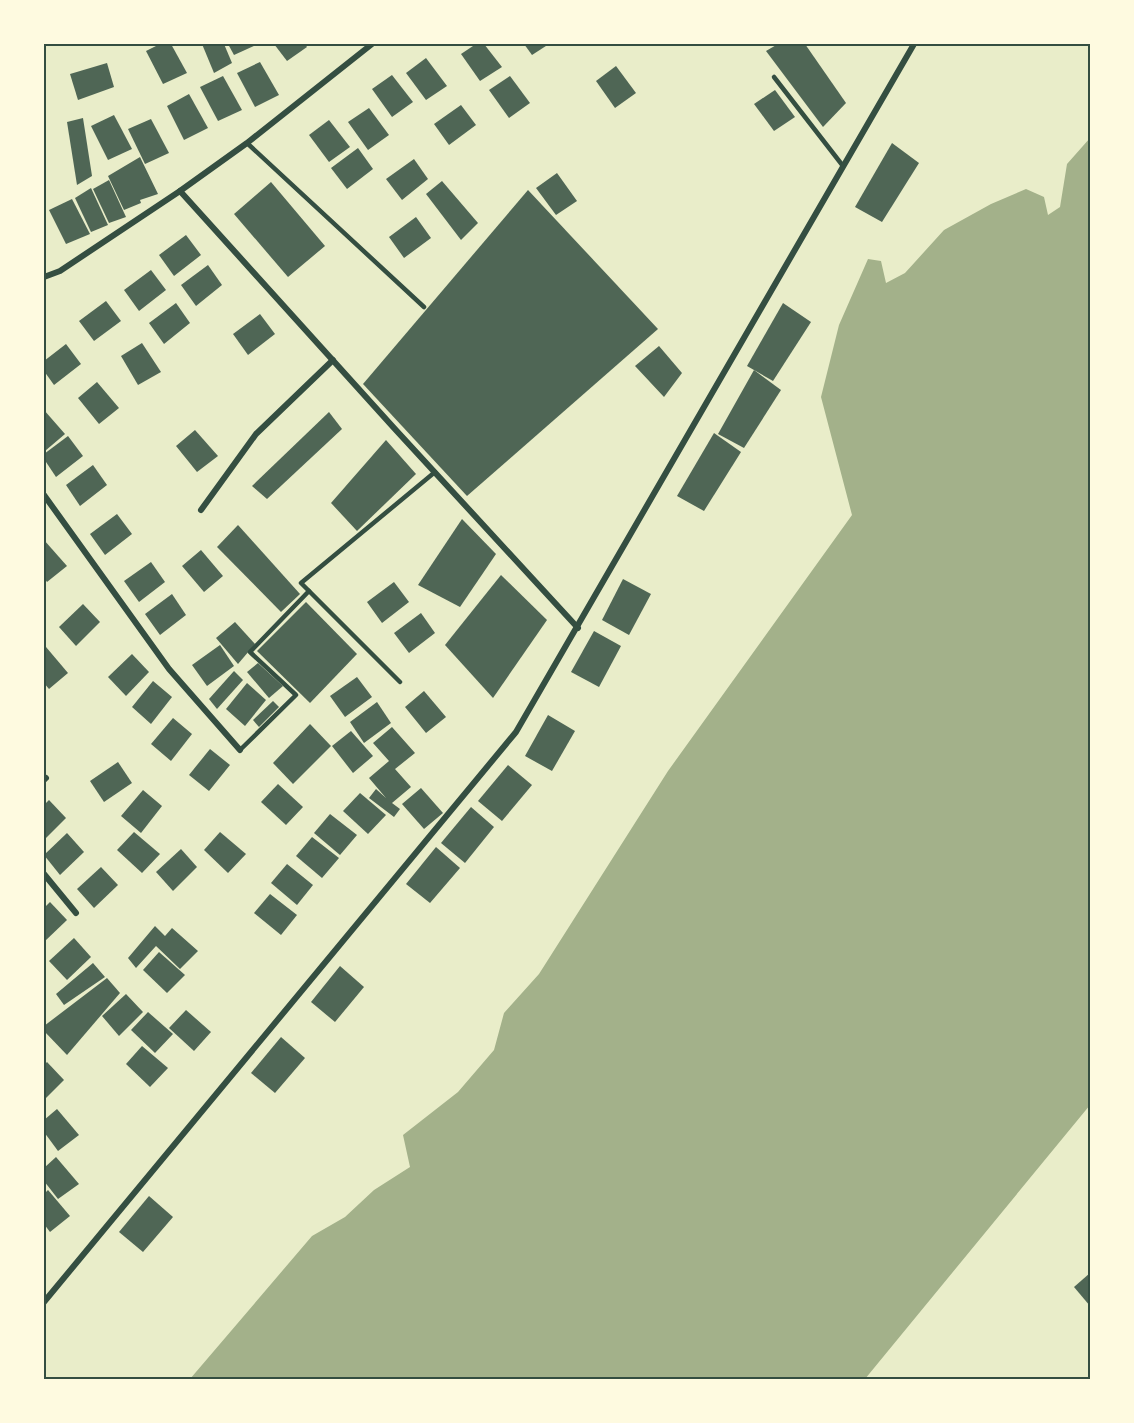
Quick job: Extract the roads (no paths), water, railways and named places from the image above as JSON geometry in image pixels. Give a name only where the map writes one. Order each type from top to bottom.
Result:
[{"type":"street","points":[[44,276],[60,271],[180,191],[247,143],[372,44]]},
{"type":"street","points":[[44,1302],[516,732],[914,44]]},
{"type":"street","points":[[180,191],[578,628]]},
{"type":"street","points":[[201,510],[256,434],[333,360]]},
{"type":"street","points":[[44,495],[169,669],[240,750]]},
{"type":"street","points":[[44,874],[76,913]]},
{"type":"lane","points":[[774,77],[843,166]]},
{"type":"lane","points":[[247,143],[424,307]]},
{"type":"lane","points":[[400,682],[301,583],[435,472]]},
{"type":"lane","points":[[240,750],[296,694],[250,652],[309,591]]}]
